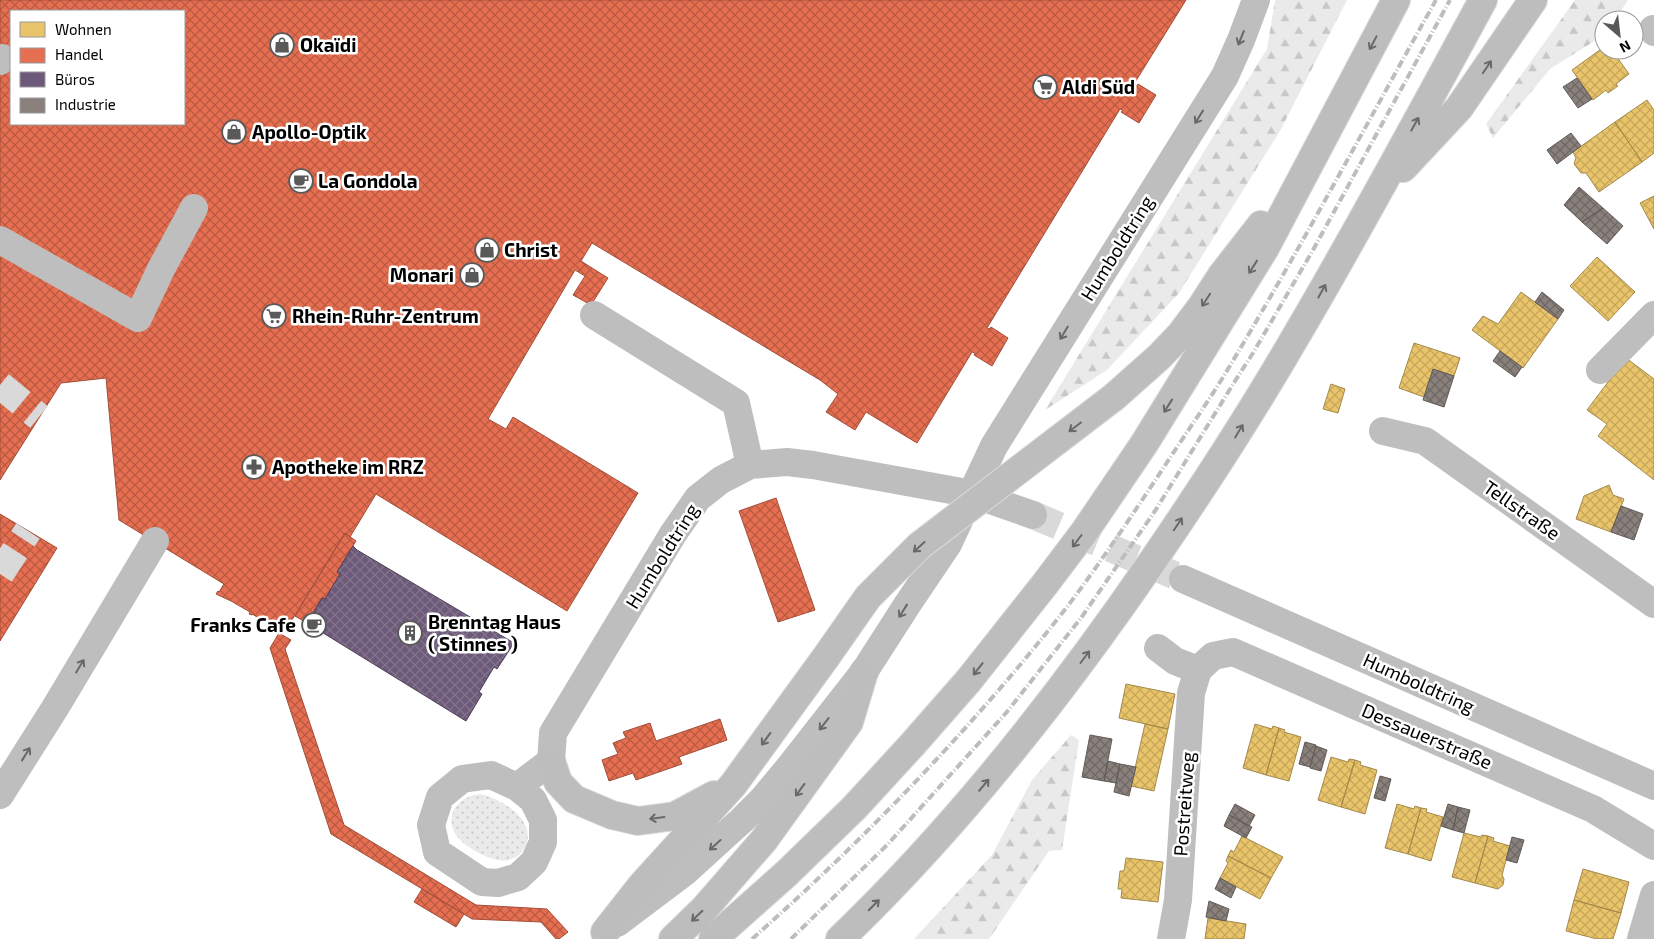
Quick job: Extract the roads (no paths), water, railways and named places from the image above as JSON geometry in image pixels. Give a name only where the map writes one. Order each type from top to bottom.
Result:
[{"type":"highway","points":[[713,939],[787,873],[854,808],[893,766],[969,680],[1085,531],[1144,444],[1265,248],[1396,0]]},
{"type":"highway","points":[[840,939],[910,868],[968,804],[1028,732],[1101,636],[1213,472],[1296,336],[1484,0]]},
{"type":"highway","points":[[1374,198],[1459,108],[1533,0]]},
{"type":"highway","points":[[600,936],[642,885],[733,784],[868,598],[919,546],[1114,397],[1160,357],[1181,334],[1222,276],[1309,163]]},
{"type":"highway","points":[[673,939],[704,909],[764,840],[849,722],[864,672]]},
{"type":"highway","points":[[551,761],[558,782],[574,800],[612,815],[638,821],[675,816],[733,784]]},
{"type":"street","name":"Humboldtring","points":[[600,936],[686,871],[763,799],[864,672],[948,544],[994,446],[1225,76],[1256,0]]},
{"type":"street","points":[[0,240],[138,318],[161,269],[194,208]]},
{"type":"street","points":[[594,315],[736,403],[750,465]]},
{"type":"street","points":[[1600,370],[1654,315]]},
{"type":"street","name":"Tellstraße","points":[[1382,431],[1425,441],[1654,604]]},
{"type":"street","name":"Humboldtring","points":[[551,761],[553,733],[673,534],[698,498],[721,480],[750,465],[787,462],[813,465],[972,494],[1033,515]]},
{"type":"street","points":[[0,796],[155,541]]},
{"type":"street","name":"Humboldtring","points":[[1183,579],[1654,786]]},
{"type":"street","points":[[1158,648],[1175,661],[1198,670]]},
{"type":"street","name":"Dessauerstraße","points":[[1198,670],[1213,656],[1233,652],[1594,808],[1654,846]]},
{"type":"street","name":"Postreitweg","points":[[1171,939],[1178,900],[1191,693],[1198,670]]},
{"type":"street","points":[[517,787],[551,761]]},
{"type":"street","points":[[1640,939],[1654,896]]},
{"type":"tunnel","points":[[0,385],[39,417]]},
{"type":"tunnel","points":[[1033,515],[1183,579]]},
{"type":"tunnel","points":[[0,574],[28,531]]},
{"type":"railway","points":[[752,939],[836,861],[917,780],[1031,652],[1080,590],[1129,520],[1225,374],[1306,235],[1436,0]]},
{"type":"railway","points":[[791,939],[888,844],[1006,713],[1081,618],[1155,511],[1253,353],[1313,250],[1450,0]]},
{"type":"place","name":"Okaïdi","points":[[282,45]]},
{"type":"place","name":"Aldi Süd","points":[[1045,87]]},
{"type":"place","name":"Apollo-Optik","points":[[234,132]]},
{"type":"place","name":"La Gondola","points":[[301,181]]},
{"type":"place","name":"Christ","points":[[487,250]]},
{"type":"place","name":"Monari","points":[[472,275]]},
{"type":"place","name":"Rhein-Ruhr-Zentrum","points":[[274,316]]},
{"type":"place","name":"Apotheke im RRZ","points":[[254,467]]},
{"type":"place","name":"Franks Cafe","points":[[314,625]]},
{"type":"place","name":"Brenntag Haus ( Stinnes )","points":[[410,633]]}]
